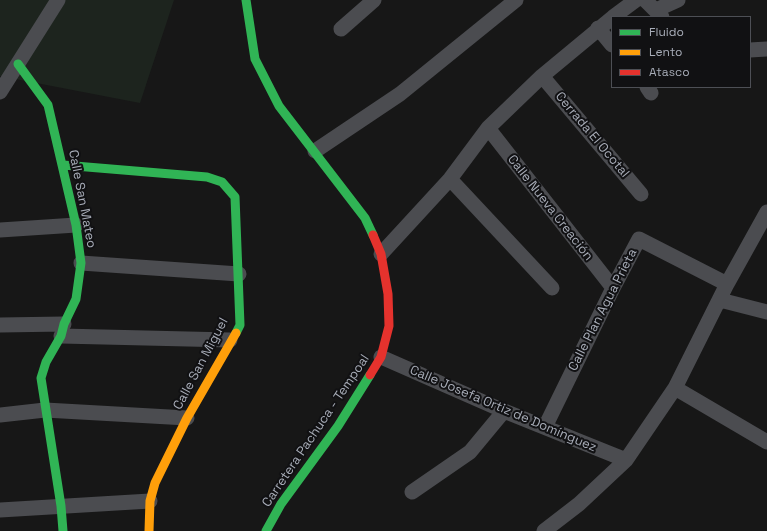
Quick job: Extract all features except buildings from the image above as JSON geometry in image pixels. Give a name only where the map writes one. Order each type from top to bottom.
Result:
[{"type":"street","points":[[0,92],[58,0]]},
{"type":"street","name":"Carretera Pachuca - Tempoal","points":[[246,0],[254,59],[279,106],[365,218],[381,254],[388,294],[389,326],[381,357],[338,426],[281,504],[266,531]]},
{"type":"street","points":[[341,29],[374,0]]},
{"type":"street","points":[[315,151],[400,94],[516,0]]},
{"type":"street","points":[[613,16],[636,0]]},
{"type":"street","points":[[645,0],[659,13],[678,0]]},
{"type":"street","points":[[381,254],[450,179],[488,128],[542,76],[611,18]]},
{"type":"street","points":[[598,28],[611,44]]},
{"type":"street","points":[[751,50],[767,49]]},
{"type":"street","name":"Calle San Mateo","points":[[18,64],[48,105],[76,225],[81,263],[76,299],[46,362],[42,378],[45,410],[61,506],[63,531]]},
{"type":"street","name":"Cerrada El Ocotal","points":[[542,76],[641,194]]},
{"type":"street","name":"Calle Nueva Creación","points":[[488,128],[613,288]]},
{"type":"street","name":"Calle San Miguel","points":[[63,165],[207,176],[222,182],[235,197],[240,324],[187,418],[155,483],[150,501],[149,531]]},
{"type":"street","points":[[450,179],[552,288]]},
{"type":"street","points":[[544,531],[579,504],[626,460],[675,388],[727,284],[760,241],[767,212]]},
{"type":"street","points":[[0,230],[76,225]]},
{"type":"street","name":"Calle Plan Agua Prieta","points":[[544,427],[639,239],[727,284]]},
{"type":"street","points":[[81,263],[239,274]]},
{"type":"street","points":[[720,300],[767,312]]},
{"type":"street","points":[[0,325],[230,340]]},
{"type":"street","name":"Calle Josefa Ortiz de Domínguez","points":[[381,357],[504,411],[626,460]]},
{"type":"street","points":[[675,388],[767,442]]},
{"type":"street","points":[[0,415],[45,410],[187,418]]},
{"type":"street","points":[[412,492],[470,452],[504,411]]},
{"type":"street","points":[[0,510],[150,501]]},
{"type":"shaded area","points":[[0,0],[174,0],[140,103],[0,76]]},
{"type":"traffic: fast","points":[[246,0],[255,59],[279,106],[365,218],[373,235]]},
{"type":"traffic: fast","points":[[18,64],[48,105],[76,225],[81,263],[76,299],[64,324],[61,336],[46,362],[41,378],[61,506],[63,531]]},
{"type":"traffic: fast","points":[[63,165],[207,177],[222,182],[235,197],[240,325],[236,333]]},
{"type":"traffic: fast","points":[[266,531],[281,504],[338,426],[370,375]]},
{"type":"traffic: slow","points":[[149,531],[150,501],[155,483],[187,418],[236,333]]},
{"type":"traffic: jam","points":[[370,375],[381,357],[389,326],[388,294],[381,254],[373,235]]}]
